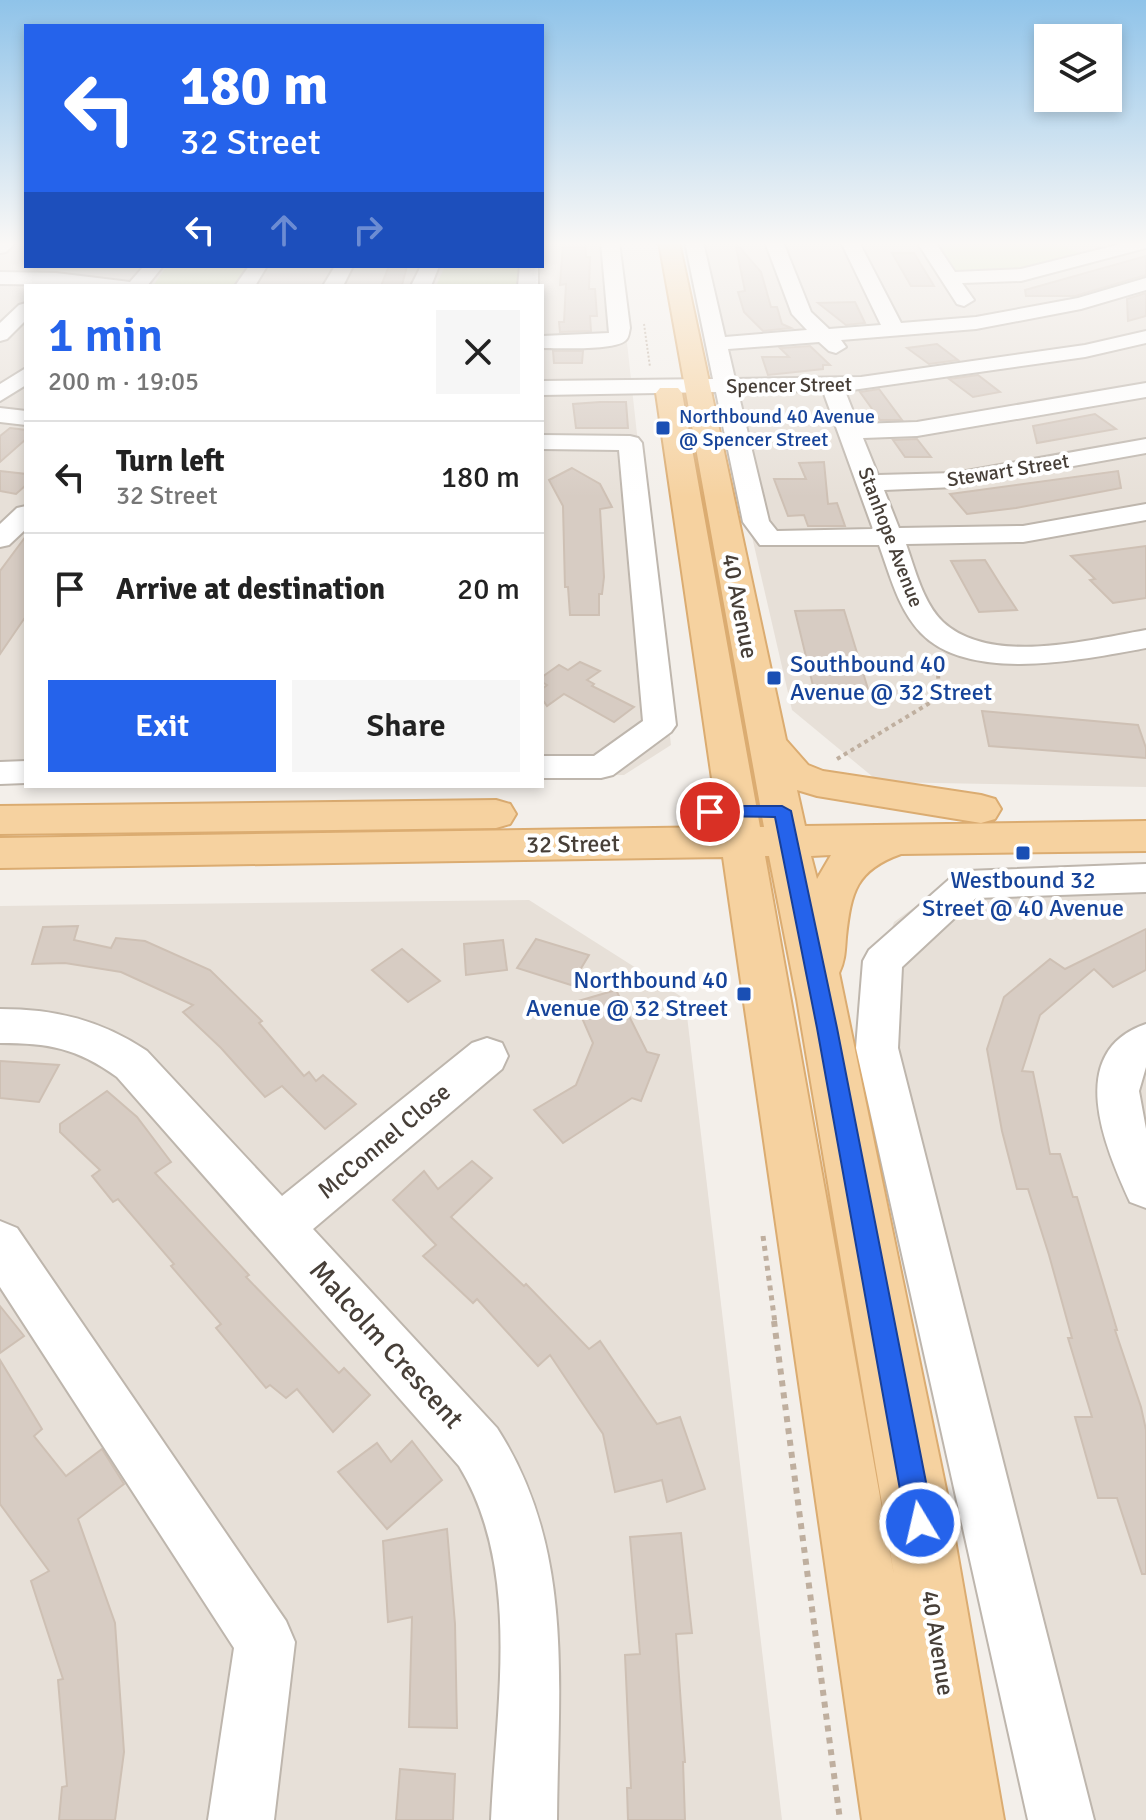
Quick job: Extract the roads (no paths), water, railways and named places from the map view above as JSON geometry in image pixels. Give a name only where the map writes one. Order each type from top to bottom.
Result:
[{"type":"main road","name":"40 Avenue","points":[[676,327],[697,387],[762,826],[900,1820]]},
{"type":"main road","name":"40 Avenue","points":[[685,327],[769,744],[762,826],[821,999],[915,1494],[966,1820]]},
{"type":"main road","points":[[769,744],[794,774],[817,783],[981,809]]},
{"type":"main road","name":"32 Street","points":[[0,853],[762,826],[981,809],[1146,808]]},
{"type":"main road","name":"32 Street","points":[[0,820],[762,826],[901,839],[1146,836]]},
{"type":"main road","points":[[821,999],[822,947],[840,876],[852,861],[901,839]]},
{"type":"street","points":[[544,342],[610,340],[618,337],[620,327]]},
{"type":"street","points":[[713,327],[717,344],[697,387],[756,522],[769,539],[1023,534],[1146,512]]},
{"type":"street","points":[[815,327],[877,383]]},
{"type":"street","points":[[717,344],[928,327]]},
{"type":"street","points":[[991,327],[1037,359]]},
{"type":"street","name":"Spencer Street","points":[[544,388],[877,383],[1037,359],[1146,337]]},
{"type":"street","points":[[0,394],[22,367]]},
{"type":"street","name":"Stanhope Avenue","points":[[832,386],[922,616],[953,640],[989,653],[1040,656],[1146,639]]},
{"type":"street","points":[[849,431],[917,429],[1146,390]]},
{"type":"street","points":[[0,415],[24,418]]},
{"type":"street","points":[[544,442],[630,443],[660,725],[601,767],[544,767]]},
{"type":"street","name":"Stewart Street","points":[[869,483],[955,480],[1146,446]]},
{"type":"street","points":[[0,539],[24,516]]},
{"type":"street","points":[[0,773],[24,772]]},
{"type":"street","points":[[1061,1820],[877,1048],[883,961],[967,885],[1146,878]]},
{"type":"street","name":"Malcolm Crescent","points":[[0,1026],[43,1027],[78,1033],[123,1057],[146,1076],[462,1426],[493,1471],[505,1496],[520,1548],[527,1603],[524,1820]]},
{"type":"street","points":[[1136,1050],[1117,1080],[1117,1109],[1146,1187]]},
{"type":"street","name":"McConnel Close","points":[[281,1226],[487,1056]]},
{"type":"street","points":[[0,1244],[265,1642],[241,1820]]},
{"type":"place","name":"Northbound 40 Avenue @ Spencer Street","points":[[663,428]]},
{"type":"place","name":"Southbound 40 Avenue @ 32 Street","points":[[774,678]]},
{"type":"place","name":"Westbound 32 Street @ 40 Avenue","points":[[1023,853]]},
{"type":"place","name":"Northbound 40 Avenue @ 32 Street","points":[[744,994]]}]
